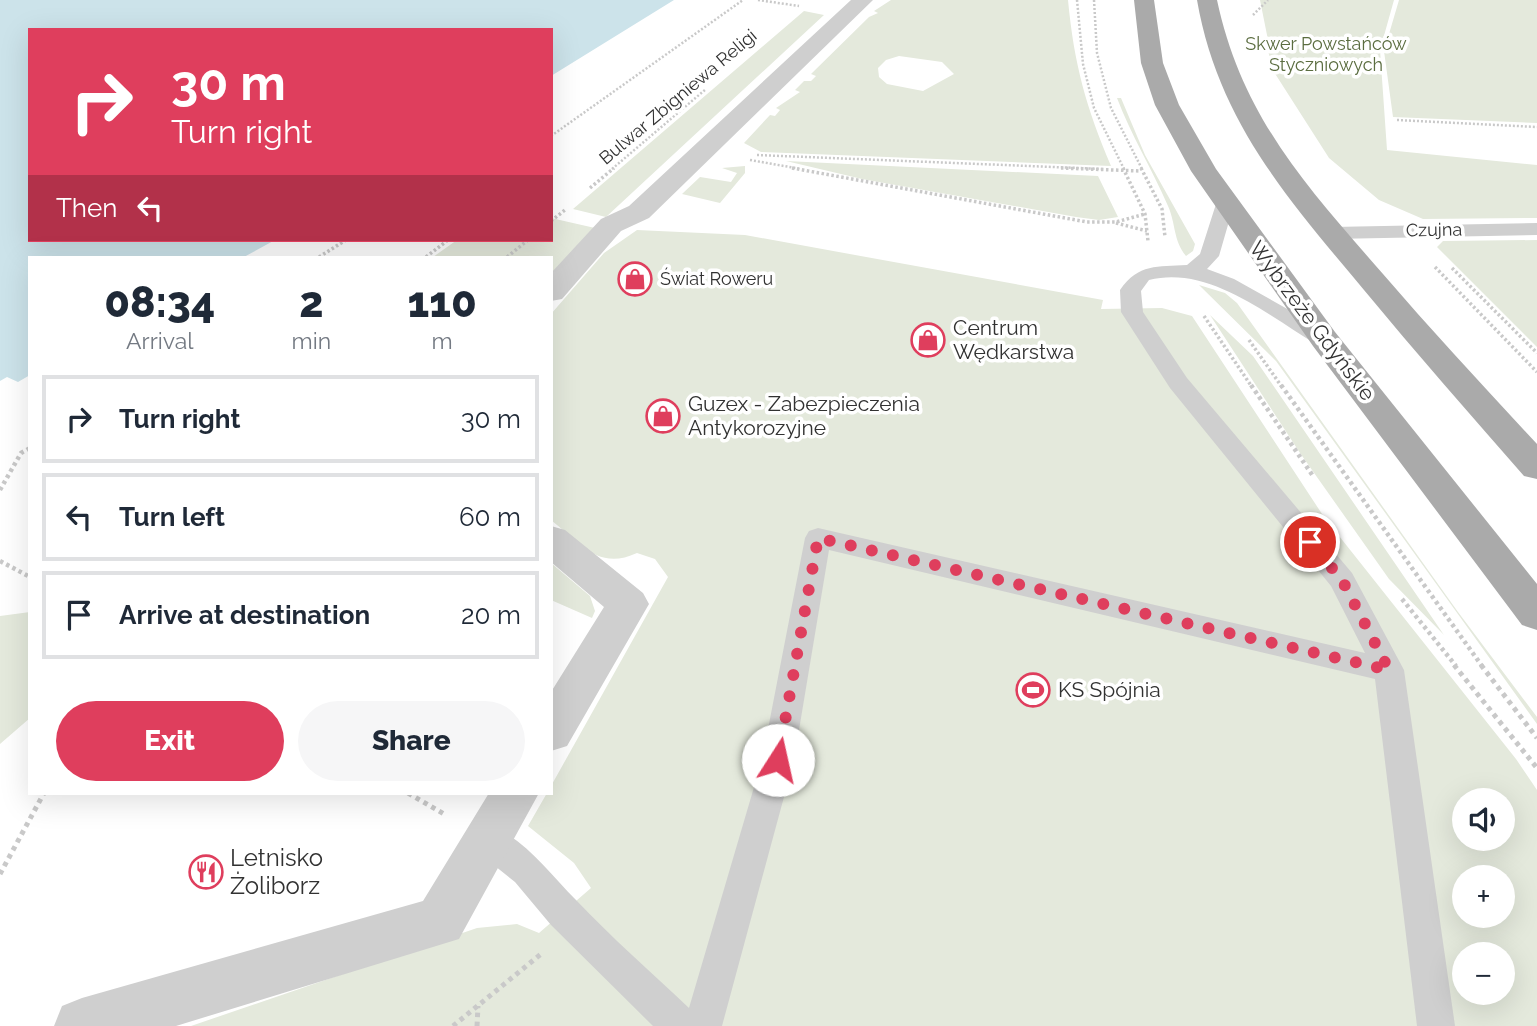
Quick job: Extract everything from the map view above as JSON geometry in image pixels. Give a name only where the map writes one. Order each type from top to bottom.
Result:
[{"type":"main road","name":"Wybrzeże Gdyńskie","points":[[1144,0],[1147,44],[1167,106],[1225,204],[1324,339],[1537,614]]},
{"type":"main road","points":[[1207,0],[1217,51],[1250,121],[1298,194],[1430,350],[1537,467]]},
{"type":"street","points":[[553,290],[611,225],[639,212],[863,0]]},
{"type":"street","points":[[553,542],[628,604],[553,729]]},
{"type":"street","points":[[82,1026],[440,920],[514,795]]},
{"type":"lane","points":[[1180,272],[1209,256],[1225,204]]},
{"type":"lane","name":"Czujna","points":[[1332,233],[1537,229]]},
{"type":"lane","points":[[1324,339],[1227,282],[1180,272],[1142,276],[1135,282],[1129,299],[1132,312],[1178,383],[1342,580],[1389,670],[1436,1026]]},
{"type":"lane","points":[[703,1026],[778,760],[818,538],[1389,670]]},
{"type":"lane","points":[[487,839],[527,871],[577,925],[680,1026]]},
{"type":"path","points":[[553,135],[743,0]]},
{"type":"path","points":[[1077,0],[1081,52],[1094,108],[1145,214],[1148,242],[1180,272]]},
{"type":"path","points":[[1094,0],[1097,53],[1111,108],[1140,171],[1162,209],[1166,242],[1180,272],[1173,291],[1207,318],[1317,482]]},
{"type":"path","points":[[1252,15],[1268,0]]},
{"type":"path","points":[[792,16],[803,7]]},
{"type":"path","name":"Bulwar Zbigniewa Religi","points":[[583,195],[708,88]]},
{"type":"path","points":[[1396,120],[1537,127]]},
{"type":"path","points":[[704,152],[972,167],[1140,171]]},
{"type":"path","points":[[704,152],[1087,222],[1116,222],[1145,214]]},
{"type":"path","points":[[553,220],[572,204]]},
{"type":"path","points":[[1116,222],[1147,231]]},
{"type":"path","points":[[1405,230],[1423,239],[1537,353]]},
{"type":"path","points":[[1405,230],[1414,246],[1537,372]]},
{"type":"path","points":[[321,256],[343,242]]},
{"type":"path","points":[[427,256],[445,242]]},
{"type":"path","points":[[508,256],[526,242]]},
{"type":"path","points":[[1246,337],[1456,632],[1537,738]]},
{"type":"path","points":[[0,490],[21,453],[28,449]]},
{"type":"path","points":[[0,561],[28,576]]},
{"type":"path","points":[[1395,591],[1537,768]]},
{"type":"path","points":[[0,874],[43,795]]},
{"type":"path","points":[[453,1026],[577,925]]},
{"type":"path","points":[[477,1026],[478,1006]]},
{"type":"green space","points":[[891,0],[1068,0],[1082,85],[1111,166],[761,152],[744,143],[770,115],[775,116],[780,110],[776,108],[800,92],[795,90],[804,81],[811,81],[816,76],[811,74],[869,17],[878,13],[874,11]],"holes":[[[899,56],[942,62],[954,74],[923,91],[887,84],[879,77],[878,68],[886,60]]]},
{"type":"green space","name":"Skwer Powstańców Styczniowych","points":[[1260,0],[1394,0],[1380,50],[1387,150],[1537,165],[1537,218],[1423,219],[1379,200],[1329,158],[1274,72],[1265,40],[1268,40]]},
{"type":"green space","points":[[1399,0],[1537,0],[1537,123],[1393,117],[1384,51]]},
{"type":"green space","points":[[804,11],[824,15],[606,217],[573,209]]},
{"type":"green space","points":[[1117,98],[1121,98],[1145,155],[1195,244],[1193,251],[1186,256],[1179,244],[1168,206]]},
{"type":"green space","points":[[786,161],[1098,176],[1118,217],[1099,220],[1076,217],[862,179]]},
{"type":"green space","points":[[745,166],[745,173],[720,203],[682,194],[700,177],[731,182],[737,173],[722,168]]},
{"type":"green space","points":[[553,218],[595,228],[553,275],[553,256],[434,256],[454,242],[553,242]]},
{"type":"green space","name":"KS Spójnia","points":[[637,230],[745,235],[1103,300],[1101,309],[1162,308],[1192,316],[1324,517],[1516,759],[1537,790],[1537,1026],[191,1026],[477,928],[517,924],[539,933],[591,888],[574,863],[528,826],[546,795],[553,795],[553,782],[668,577],[655,559],[637,553],[623,558],[600,557],[553,522],[553,312],[604,253]]},
{"type":"green space","points":[[1537,240],[1537,347],[1437,247],[1443,241]]},
{"type":"green space","points":[[1199,285],[1225,293],[1237,303],[1458,612],[1537,717],[1537,724],[1276,361]]},
{"type":"green space","points":[[1210,315],[1253,356],[1444,635],[1389,579],[1300,453]]},
{"type":"green space","points":[[553,565],[590,596],[595,611],[592,618],[553,601]]},
{"type":"green space","points":[[28,612],[28,720],[0,744],[0,616]]},
{"type":"water","points":[[0,0],[674,0],[553,75],[553,28],[28,28],[28,242],[271,242],[246,256],[28,256],[28,376],[18,382],[7,377],[0,381]]},
{"type":"place","name":"Świat Roweru","points":[[635,279]]},
{"type":"place","name":"Centrum Wędkarstwa","points":[[928,340]]},
{"type":"place","name":"Guzex - Zabezpieczenia Antykorozyjne","points":[[663,416]]},
{"type":"place","name":"KS Spójnia","points":[[1033,690]]},
{"type":"place","name":"Letnisko Żoliborz","points":[[206,872]]},
{"type":"route","points":[[778,760],[818,538],[1389,670],[1342,580],[1310,542]]}]
